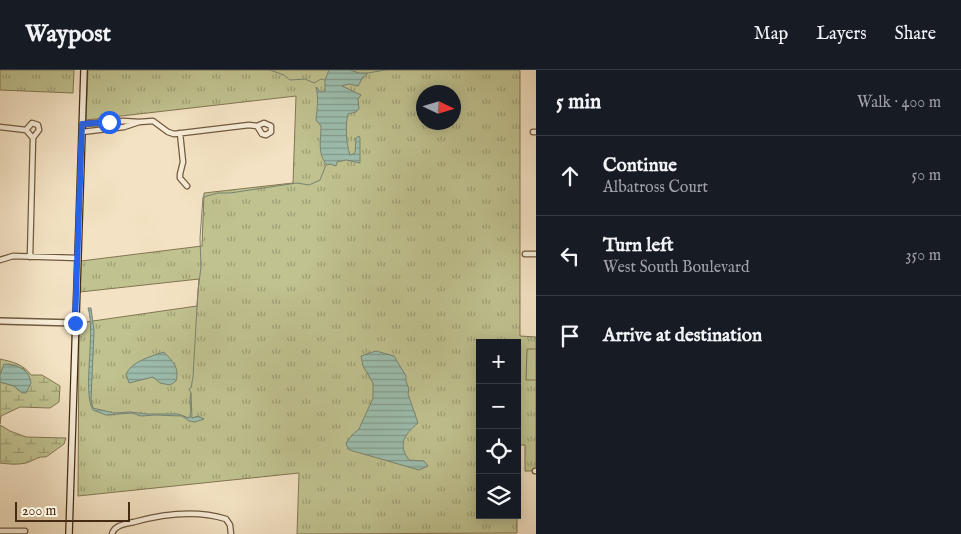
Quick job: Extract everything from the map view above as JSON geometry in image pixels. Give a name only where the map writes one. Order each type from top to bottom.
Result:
[{"type":"main road","points":[[69,534],[84,70]]},
{"type":"street","points":[[82,124],[153,121],[168,132],[180,133],[249,125],[257,126]]},
{"type":"street","points":[[82,132],[124,127],[139,122]]},
{"type":"street","points":[[28,131],[32,123],[38,125],[40,130],[33,138]]},
{"type":"street","points":[[0,128],[28,131],[33,138],[30,257]]},
{"type":"street","points":[[180,133],[183,162],[180,178],[187,186]]},
{"type":"street","points":[[525,254],[536,254]]},
{"type":"street","points":[[0,260],[13,256],[78,258]]},
{"type":"street","points":[[0,321],[75,323]]},
{"type":"street","points":[[112,534],[113,530],[118,526],[145,519],[167,515],[191,514],[226,519],[230,525],[231,534]]},
{"type":"street","points":[[0,531],[25,531]]},
{"type":"green space","points":[[0,70],[74,70],[73,93],[0,90]]},
{"type":"green space","points":[[88,70],[520,70],[520,336],[536,337],[536,471],[525,471],[525,445],[521,445],[521,339],[476,339],[476,519],[517,519],[517,533],[297,534],[299,473],[78,496],[79,323],[197,306],[199,279],[80,292],[81,261],[202,246],[204,193],[293,183],[296,96],[86,120]]},
{"type":"green space","points":[[527,349],[536,349],[536,380],[526,380]]},
{"type":"green space","points":[[0,359],[21,366],[31,375],[42,375],[60,386],[59,402],[50,408],[20,407],[1,416],[0,424],[0,382],[14,386],[19,391],[30,379],[24,369],[9,364],[3,367],[0,375]]},
{"type":"green space","points":[[0,425],[26,437],[66,438],[64,444],[46,457],[40,457],[23,464],[0,463]]},
{"type":"shaded area","points":[[329,70],[350,70],[368,73],[363,77],[358,86],[349,84],[342,86],[361,95],[358,99],[359,109],[348,114],[346,129],[350,155],[355,153],[356,138],[359,136],[360,138],[360,163],[346,160],[337,162],[336,166],[327,165],[322,156],[320,147],[321,126],[316,120],[318,100],[316,87],[320,92],[325,91],[325,80]]},
{"type":"shaded area","points":[[88,308],[91,308],[94,331],[91,400],[93,408],[114,413],[130,412],[178,414],[189,418],[191,412],[191,393],[192,418],[198,416],[204,419],[195,422],[189,421],[182,416],[141,416],[132,413],[106,415],[93,410],[90,401],[89,390],[91,332]]},
{"type":"shaded area","points":[[376,351],[394,356],[406,376],[409,389],[408,394],[418,423],[406,435],[403,444],[405,454],[409,460],[424,461],[428,466],[419,470],[348,449],[346,443],[359,429],[373,398],[373,383],[363,366],[361,356]]},
{"type":"shaded area","points":[[164,352],[176,368],[176,381],[170,385],[160,383],[153,377],[129,383],[126,374],[129,369],[143,360]]},
{"type":"shaded area","points":[[4,364],[14,365],[28,374],[31,383],[26,393],[22,393],[14,386],[0,382],[0,375]]},
{"type":"waterway","points":[[270,70],[284,75],[290,80],[305,79],[314,83],[321,79],[325,80]]},
{"type":"waterway","points":[[368,73],[385,70]]},
{"type":"waterway","points":[[191,393],[189,389],[191,388],[193,377],[201,267],[200,238],[203,197],[218,193],[230,193],[297,183],[309,185],[320,180],[326,165]]},
{"type":"route","points":[[75,323],[82,124],[109,122]]}]
